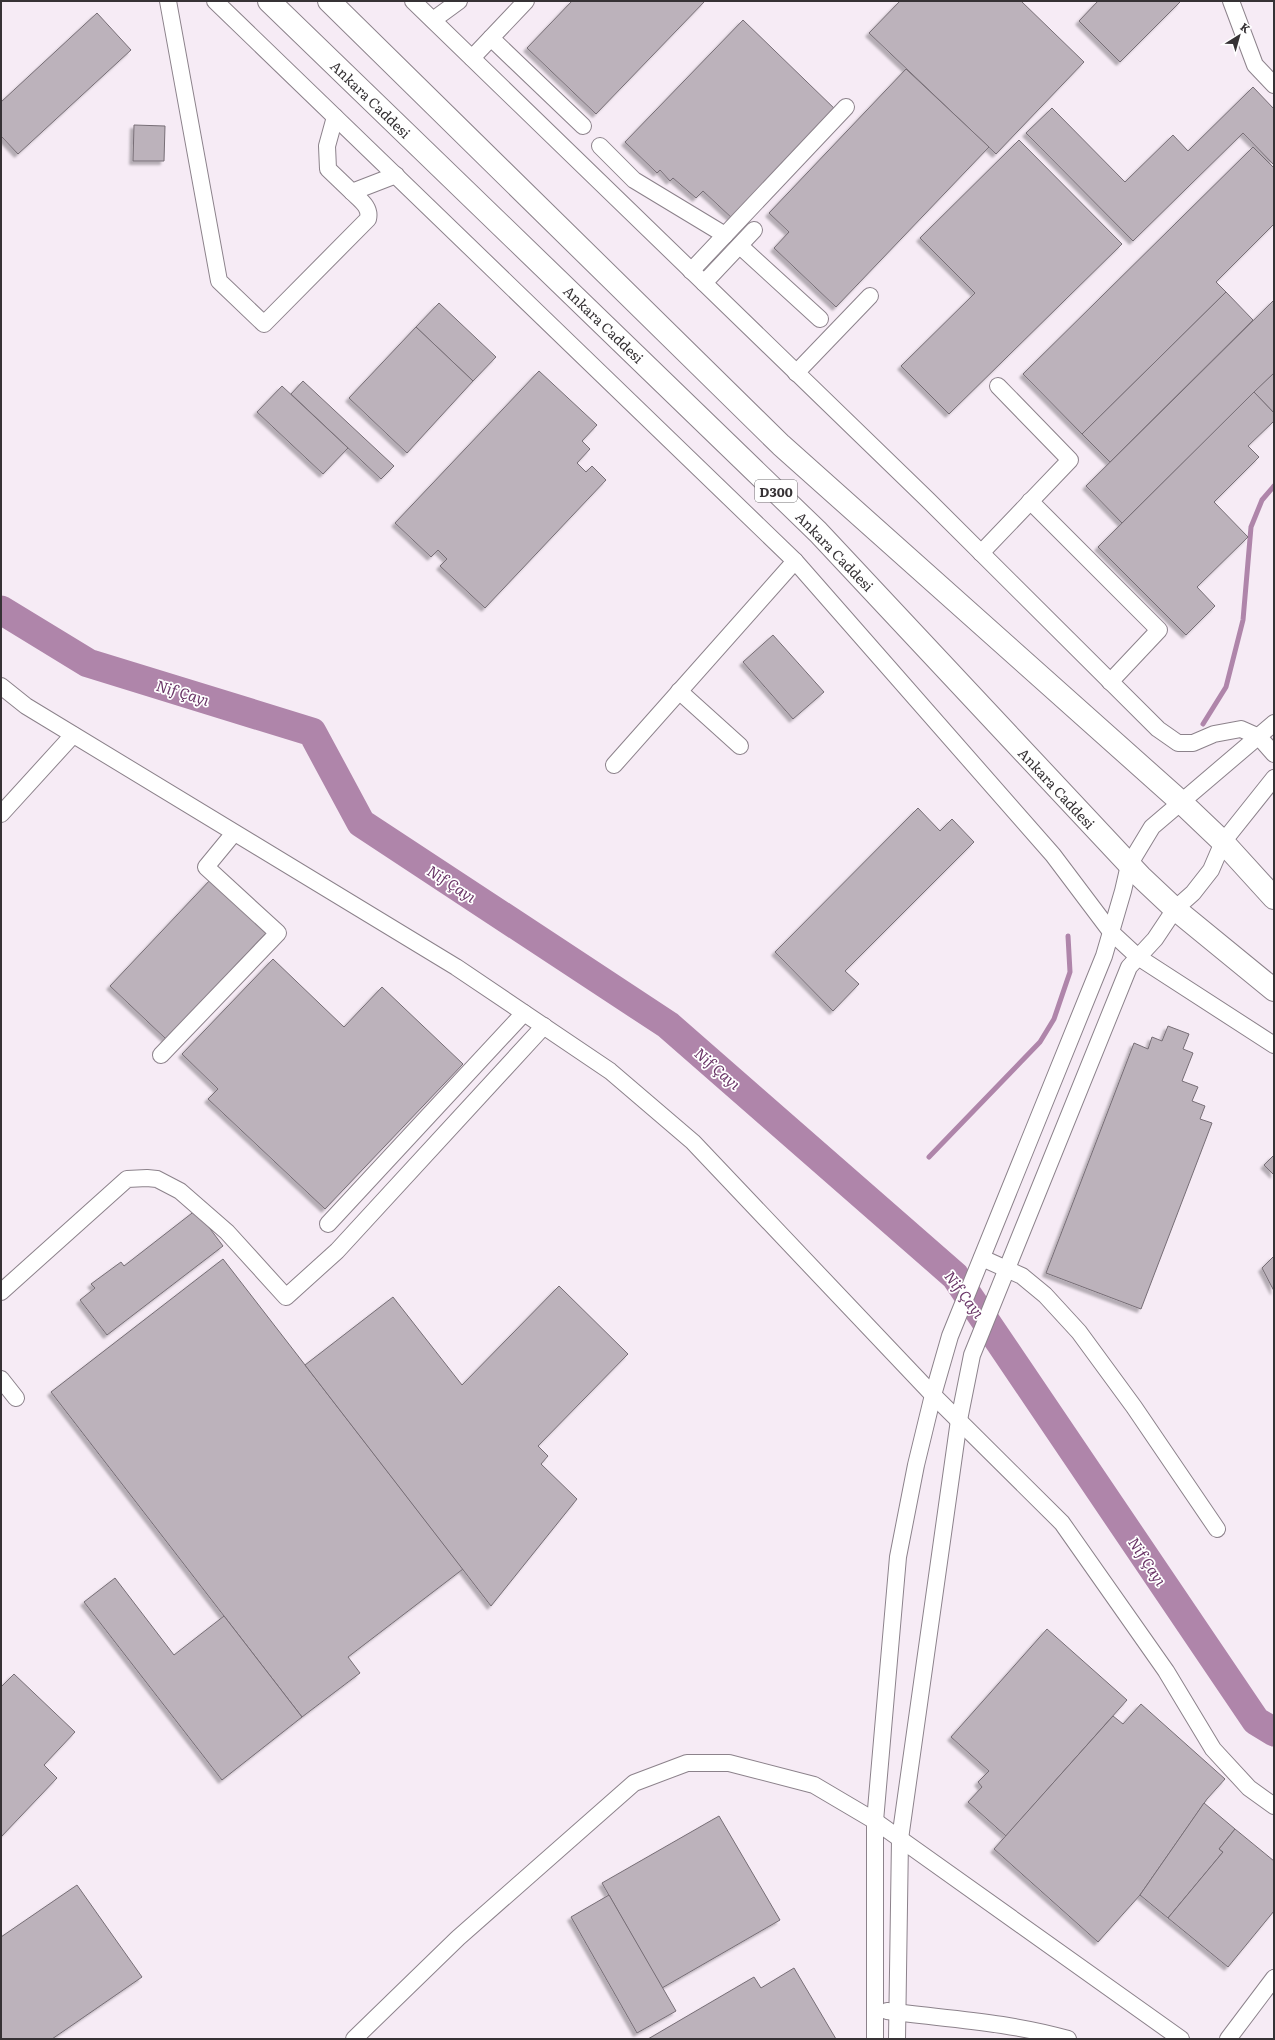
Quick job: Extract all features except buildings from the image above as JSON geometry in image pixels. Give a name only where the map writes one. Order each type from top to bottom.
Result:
[{"type":"highway","name":"Ankara Caddesi","points":[[269,1],[818,532],[1129,865],[1175,909],[1274,990]]},
{"type":"highway","name":"D300","points":[[329,1],[781,445],[1181,802],[1223,842],[1274,898]]},
{"type":"street","points":[[168,1],[219,282],[264,324],[368,219],[369,214],[367,207],[328,169],[327,146],[335,117]]},
{"type":"street","points":[[215,1],[795,561],[1053,855],[1111,932],[1138,957],[1274,1046]]},
{"type":"street","points":[[413,1],[704,283],[1158,729],[1178,743],[1193,743],[1214,734],[1240,729],[1259,737],[1274,754]]},
{"type":"street","points":[[433,20],[459,1]]},
{"type":"street","points":[[472,58],[526,1]]},
{"type":"street","points":[[1231,1],[1255,65],[1274,85]]},
{"type":"street","points":[[491,38],[584,126]]},
{"type":"street","points":[[691,271],[846,107]]},
{"type":"street","points":[[600,146],[634,180],[725,235]]},
{"type":"street","points":[[352,192],[396,175]]},
{"type":"street","points":[[704,283],[754,230]]},
{"type":"street","points":[[740,246],[820,319]]},
{"type":"street","points":[[796,373],[870,296]]},
{"type":"street","points":[[980,553],[1070,460],[998,386]]},
{"type":"street","points":[[1030,501],[1159,630],[1110,682]]},
{"type":"street","points":[[614,765],[795,561]]},
{"type":"street","points":[[1,686],[26,706],[456,967],[610,1071],[693,1142],[933,1395],[1062,1523],[1166,1671],[1213,1749],[1250,1788],[1274,1806]]},
{"type":"street","points":[[680,691],[740,746]]},
{"type":"street","points":[[875,2039],[875,1821],[898,1557],[916,1465],[933,1395],[950,1336],[1101,963],[1129,865],[1152,827],[1274,723]]},
{"type":"street","points":[[1,814],[73,735]]},
{"type":"street","points":[[897,2039],[900,1839],[959,1420],[972,1355],[1128,967],[1155,939],[1175,909],[1193,893],[1211,870],[1223,842],[1274,778]]},
{"type":"street","points":[[161,1055],[278,933],[206,868],[234,833]]},
{"type":"street","points":[[328,1224],[524,1013]]},
{"type":"street","points":[[1,1292],[127,1179],[147,1178],[165,1182],[180,1190],[227,1232],[286,1297],[337,1251],[544,1026]]},
{"type":"street","points":[[982,1258],[1022,1276],[1046,1295],[1079,1332],[1134,1407],[1217,1529]]},
{"type":"street","points":[[1,1379],[16,1398]]},
{"type":"street","points":[[354,2039],[458,1938],[634,1783],[687,1763],[730,1764],[814,1785],[875,1821],[1181,2039]]},
{"type":"street","points":[[1228,2039],[1274,1978]]},
{"type":"street","points":[[875,2010],[970,2020],[1043,2036],[1068,2039]]},
{"type":"waterway","points":[[1203,724],[1226,687],[1243,620],[1251,527],[1262,500],[1274,486]]},
{"type":"waterway","name":"Nif Çayı","points":[[1,610],[88,663],[312,732],[361,823],[668,1025],[955,1276],[1256,1721],[1274,1732]]},
{"type":"waterway","points":[[929,1157],[1040,1042],[1054,1019],[1070,972],[1068,936]]}]
